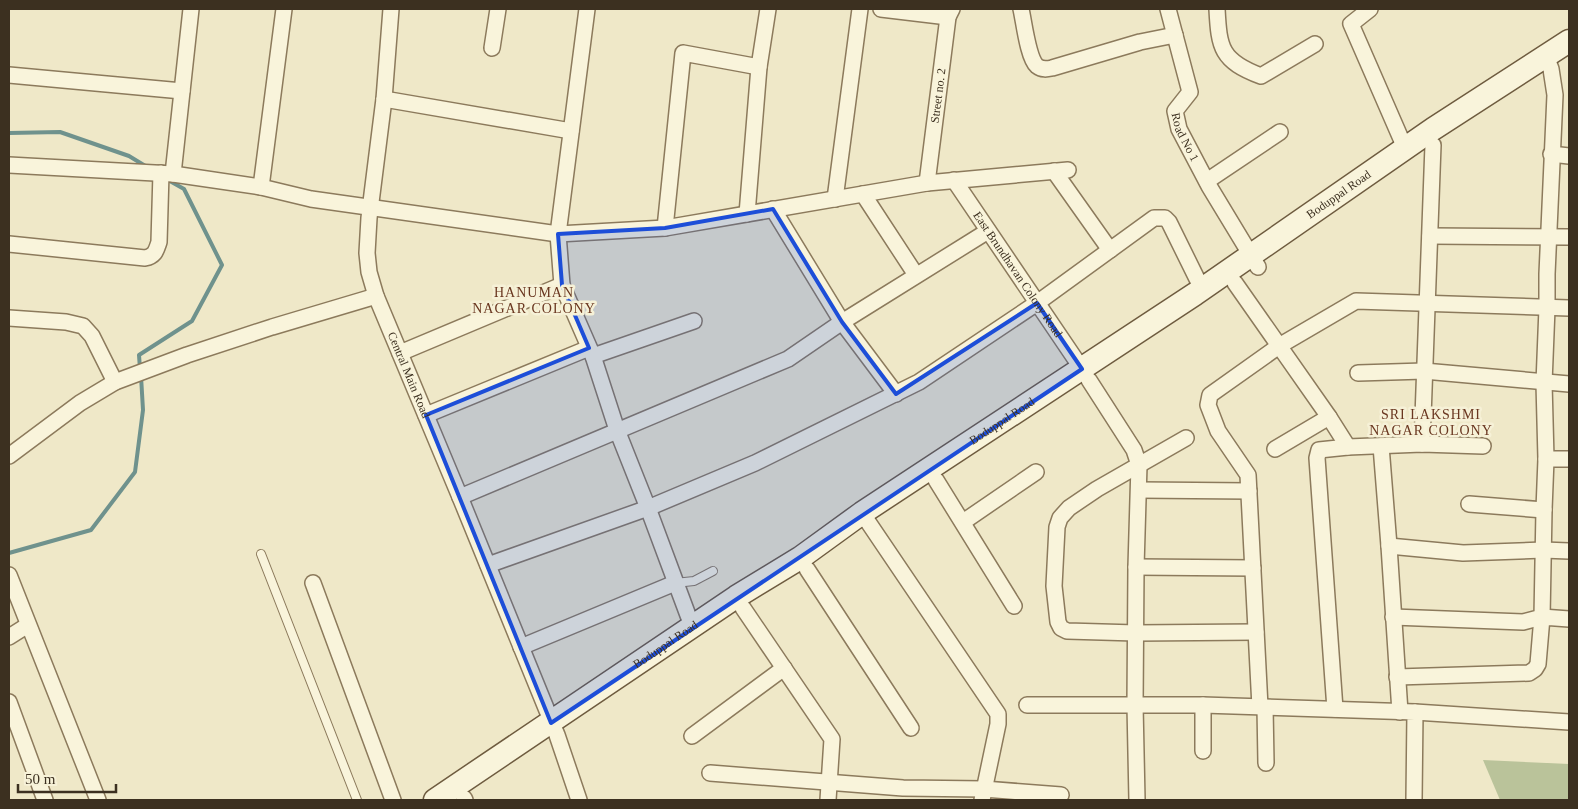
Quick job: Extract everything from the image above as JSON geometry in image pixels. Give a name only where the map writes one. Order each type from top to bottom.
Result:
[{"type":"street","points":[[9,244],[146,258],[156,253],[167,174],[182,91],[191,9]]},
{"type":"street","points":[[261,187],[284,9]]},
{"type":"street","name":"Central Main Road","points":[[390,9],[384,99],[370,206],[367,253],[369,272],[376,296],[554,729],[579,800]]},
{"type":"street","points":[[492,48],[498,9]]},
{"type":"street","points":[[587,9],[558,234],[562,285],[591,352],[617,430],[692,626]]},
{"type":"street","points":[[748,214],[759,68],[768,9]]},
{"type":"street","points":[[834,199],[860,9]]},
{"type":"street","points":[[881,9],[950,13]]},
{"type":"street","points":[[1021,9],[1035,65],[1043,69],[1140,42],[1175,35]]},
{"type":"street","name":"Road No 1","points":[[1168,9],[1190,92],[1176,111],[1179,129],[1255,262]]},
{"type":"street","points":[[1217,9],[1219,40],[1222,50],[1232,61],[1246,71],[1260,76],[1315,44]]},
{"type":"street","points":[[1370,9],[1351,24],[1405,148]]},
{"type":"street","name":"Street no. 2","points":[[926,183],[950,13]]},
{"type":"street","name":"Boduppal Road","points":[[463,799],[692,626],[800,558],[936,480],[1086,375],[1202,289],[1255,262],[1433,145],[1555,61],[1569,41]]},
{"type":"street","points":[[665,228],[683,53],[759,68]]},
{"type":"street","points":[[1397,677],[1529,673],[1538,664],[1542,617],[1546,458],[1544,383],[1547,308],[1546,274],[1555,61]]},
{"type":"street","name":"Boduppal Road","points":[[435,800],[554,729],[807,569],[866,519],[1086,375],[1235,283],[1255,262],[1405,148],[1555,61]]},
{"type":"street","points":[[9,75],[182,91]]},
{"type":"street","points":[[384,99],[571,131]]},
{"type":"street","points":[[1207,180],[1280,132]]},
{"type":"street","points":[[1422,444],[1433,145]]},
{"type":"street","points":[[1551,154],[1569,156]]},
{"type":"street","points":[[9,165],[167,174],[261,187],[311,199],[558,234],[665,228],[926,183],[1061,170],[1110,250]]},
{"type":"street","name":"East Brundhavan Colony Road","points":[[954,180],[1086,375],[1134,450],[1139,465]]},
{"type":"street","points":[[863,194],[916,275]]},
{"type":"street","points":[[773,209],[842,322],[896,394]]},
{"type":"street","points":[[488,565],[648,508],[755,463],[896,394],[919,382],[1037,303],[1154,218],[1165,218],[1170,222],[1202,289]]},
{"type":"street","points":[[460,497],[788,359],[842,322],[988,231]]},
{"type":"street","points":[[1430,236],[1569,237]]},
{"type":"street","points":[[1235,283],[1348,447]]},
{"type":"street","points":[[400,353],[562,285]]},
{"type":"street","points":[[9,456],[80,403],[115,382],[187,355],[376,296]]},
{"type":"street","points":[[1266,763],[1256,632],[1248,475],[1218,431],[1208,405],[1210,395],[1279,346],[1356,301],[1569,308]]},
{"type":"street","points":[[9,318],[66,322],[82,326],[92,336],[115,382]]},
{"type":"street","points":[[426,415],[591,352],[694,321]]},
{"type":"street","points":[[1358,373],[1424,371],[1569,384]]},
{"type":"street","points":[[1275,449],[1329,417]]},
{"type":"street","points":[[1186,438],[1097,489],[1069,508],[1060,518],[1056,527],[1054,586],[1058,622],[1061,628],[1067,631],[1136,633],[1256,632]]},
{"type":"street","points":[[1335,709],[1317,458],[1319,450],[1422,444],[1483,446]]},
{"type":"street","points":[[1381,446],[1400,712]]},
{"type":"street","points":[[1546,458],[1569,459]]},
{"type":"street","points":[[1137,800],[1135,705],[1139,465]]},
{"type":"street","points":[[963,522],[1036,472]]},
{"type":"street","points":[[936,480],[1014,606]]},
{"type":"street","points":[[1139,490],[1248,491]]},
{"type":"street","points":[[1469,504],[1544,510]]},
{"type":"street","points":[[866,519],[998,714],[998,724],[983,794]]},
{"type":"street","points":[[1389,546],[1463,553],[1569,551]]},
{"type":"street","points":[[1136,567],[1253,568]]},
{"type":"street","points":[[807,569],[911,728]]},
{"type":"street","points":[[9,575],[12,592],[28,625],[98,800]]},
{"type":"street","points":[[521,647],[676,582]]},
{"type":"street","points":[[313,583],[393,800]]},
{"type":"street","points":[[743,608],[832,739],[828,800]]},
{"type":"street","points":[[1393,617],[1523,622],[1542,617],[1569,619]]},
{"type":"street","points":[[9,637],[28,625]]},
{"type":"street","points":[[692,736],[784,668]]},
{"type":"street","points":[[9,702],[45,800]]},
{"type":"street","points":[[1026,705],[1203,705],[1335,709],[1569,722]]},
{"type":"street","points":[[1203,705],[1203,752]]},
{"type":"street","points":[[1414,800],[1415,712]]},
{"type":"street","points":[[710,773],[983,794],[1061,795]]},
{"type":"lane","points":[[261,554],[357,800]]},
{"type":"lane","points":[[676,582],[694,581],[713,571]]},
{"type":"highlighted area","points":[[773,209],[842,322],[896,394],[1037,303],[1082,369],[551,723],[426,415],[589,348],[562,285],[558,234],[665,228]]},
{"type":"green space","points":[[1483,760],[1569,764],[1569,800],[1500,800]]},
{"type":"waterway","points":[[9,133],[60,132],[129,156],[147,167]]},
{"type":"waterway","points":[[140,369],[139,355],[192,321],[222,265],[184,189],[168,180]]},
{"type":"waterway","points":[[9,553],[91,530],[135,472],[143,410],[141,376]]},
{"type":"district","name":"HANUMAN NAGAR COLONY","points":[[534,300]]},
{"type":"district","name":"SRI LAKSHMI NAGAR COLONY","points":[[1431,422]]}]
